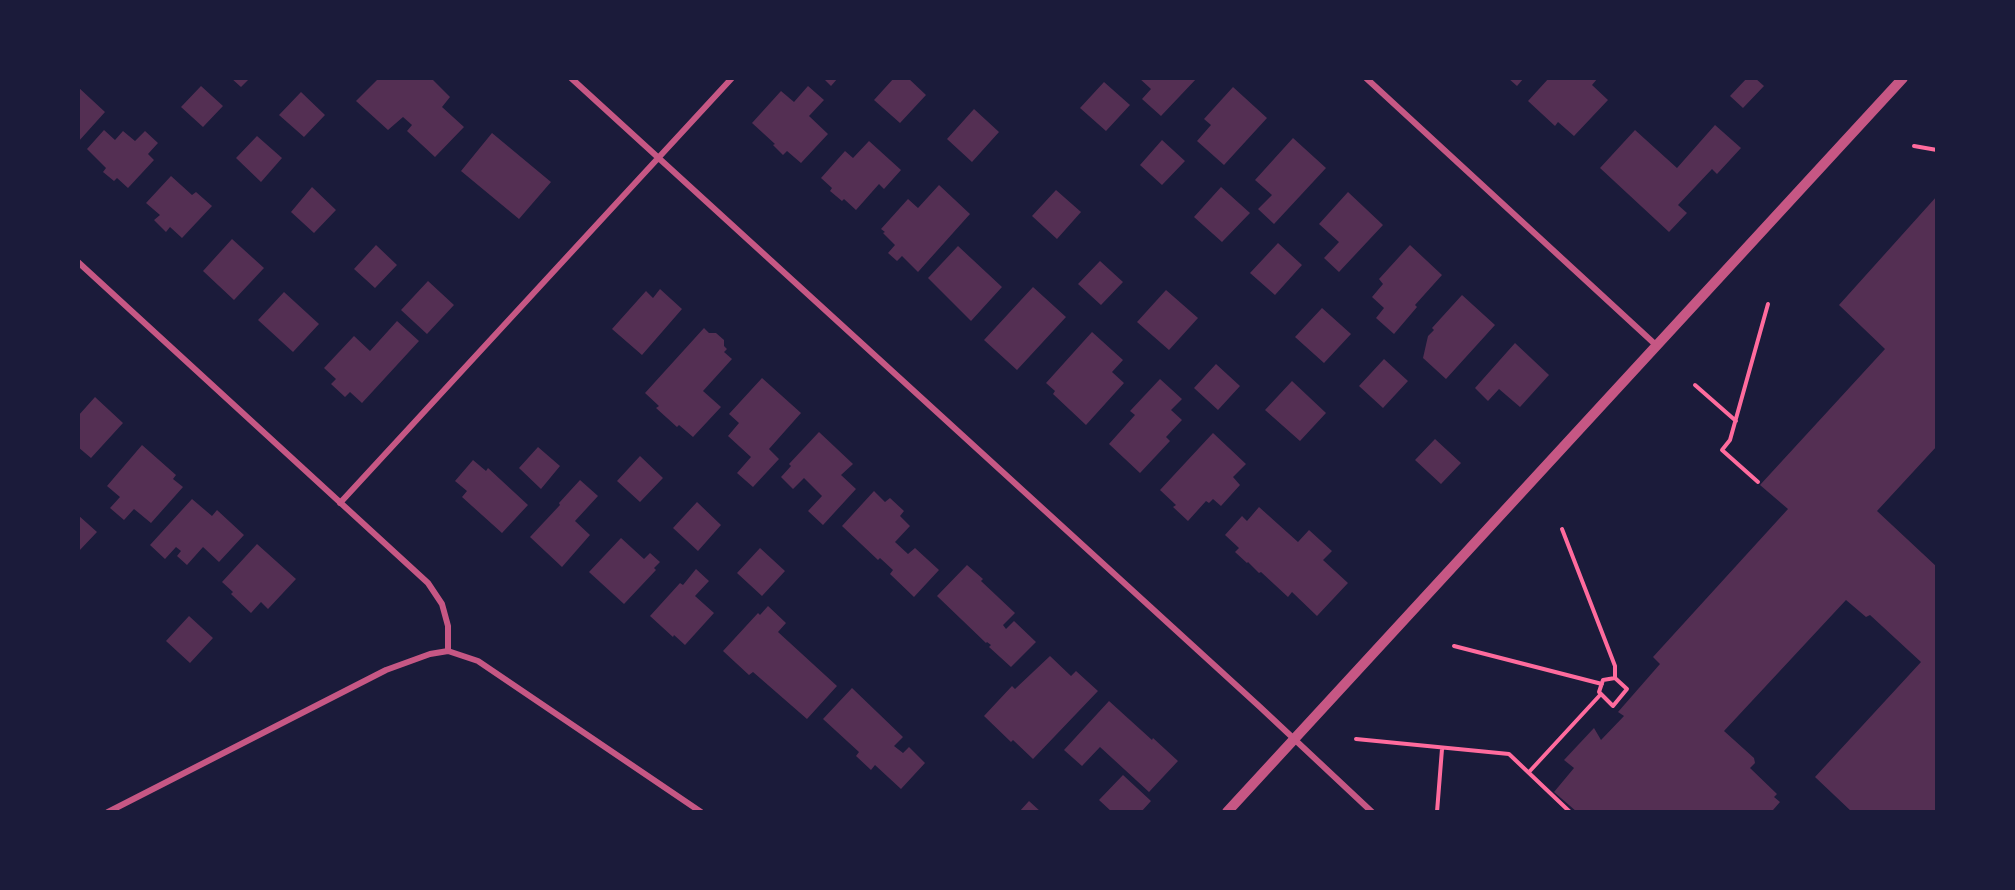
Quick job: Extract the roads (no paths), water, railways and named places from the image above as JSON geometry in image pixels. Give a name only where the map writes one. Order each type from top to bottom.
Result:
[{"type":"street","points":[[571,78],[1372,812]]},
{"type":"street","points":[[340,502],[732,78]]},
{"type":"street","points":[[1366,78],[1657,346]]},
{"type":"street","points":[[1227,812],[1903,78]]},
{"type":"street","points":[[78,262],[428,583],[442,604],[448,626],[448,651]]},
{"type":"street","points":[[108,812],[386,670],[430,654],[448,651],[478,661],[701,812]]}]
